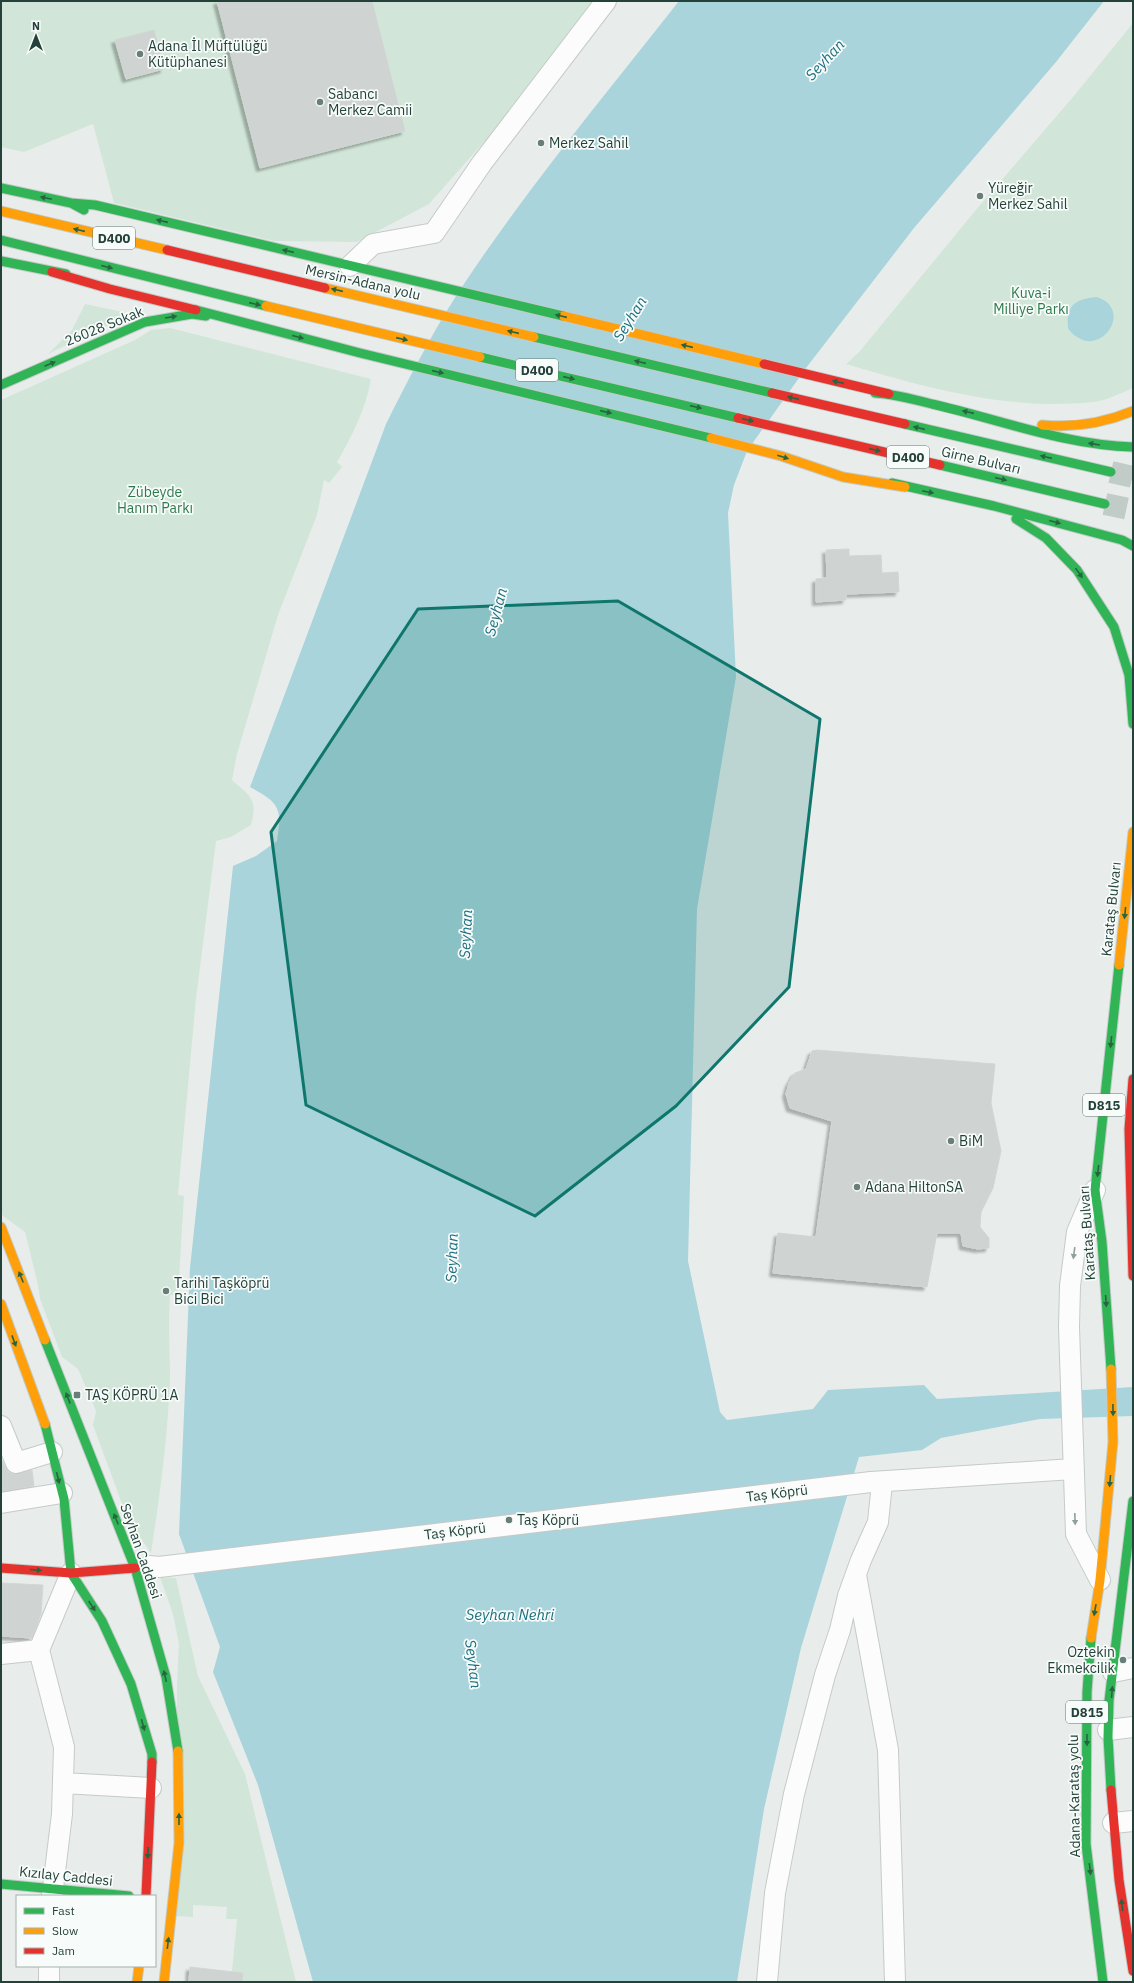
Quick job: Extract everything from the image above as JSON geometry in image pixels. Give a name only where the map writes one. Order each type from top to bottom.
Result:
[{"type":"main road","points":[[1,188],[71,203],[95,205],[983,416],[1077,441],[1113,447],[1133,446]]},
{"type":"main road","points":[[71,203],[87,212],[101,216]]},
{"type":"main road","name":"Mersin-Adana yolu","points":[[1,211],[718,381]]},
{"type":"main road","name":"D400","points":[[1,240],[217,295],[710,411]]},
{"type":"main road","points":[[195,247],[226,265]]},
{"type":"main road","points":[[1,261],[52,272],[110,289],[360,353],[705,436],[781,456],[844,477],[905,487],[994,506],[1122,540],[1133,546]]},
{"type":"main road","points":[[52,272],[112,280]]},
{"type":"main road","points":[[180,295],[217,295]]},
{"type":"main road","name":"26028 Sokak","points":[[1,384],[145,322],[192,314],[247,323]]},
{"type":"main road","points":[[718,381],[741,374]]},
{"type":"main road","name":"Girne Bulvarı","points":[[718,381],[1111,472]]},
{"type":"main road","points":[[830,390],[890,394]]},
{"type":"main road","points":[[710,411],[726,425]]},
{"type":"main road","name":"Girne Bulvarı","points":[[710,411],[1105,504]]},
{"type":"main road","points":[[983,416],[1052,426],[1118,418],[1133,411]]},
{"type":"main road","points":[[853,469],[905,487]]},
{"type":"main road","points":[[994,506],[1046,538],[1077,570],[1114,627],[1129,675],[1133,724]]},
{"type":"main road","name":"Karataş Bulvarı","points":[[1113,1442],[1112,1378],[1102,1242],[1095,1190],[1133,832]]},
{"type":"main road","name":"D815","points":[[1133,1079],[1132,1109],[1129,1129],[1133,1276]]},
{"type":"main road","name":"Seyhan Caddesi","points":[[1,1227],[148,1567],[179,1760],[179,1843],[164,1982]]},
{"type":"main road","points":[[1,1304],[45,1426],[52,1452],[62,1493],[70,1573],[102,1621],[132,1684],[152,1754],[146,1895]]},
{"type":"main road","name":"Adana-Karataş yolu","points":[[1103,1982],[1086,1844],[1087,1692],[1091,1634],[1100,1580],[1113,1442]]},
{"type":"main road","name":"D815","points":[[1133,1501],[1132,1527],[1113,1672],[1108,1730],[1113,1823],[1128,1920],[1133,1971]]},
{"type":"main road","points":[[1,1568],[70,1573],[148,1567]]},
{"type":"main road","name":"Kızılay Caddesi","points":[[1,1884],[52,1892],[110,1895]]},
{"type":"main road","points":[[138,1982],[139,1967]]},
{"type":"street","points":[[350,266],[373,244],[434,233],[482,164],[606,1]]},
{"type":"street","points":[[1095,1190],[1077,1232],[1070,1286],[1069,1327],[1076,1534],[1100,1580]]},
{"type":"street","points":[[1,1426],[16,1463],[52,1452]]},
{"type":"street","name":"Taș Köprü","points":[[148,1567],[877,1482],[1073,1468]]},
{"type":"street","points":[[767,1982],[775,1893],[794,1794],[822,1688],[856,1574],[878,1522],[877,1482]]},
{"type":"street","points":[[1,1503],[62,1493]]},
{"type":"street","points":[[52,1892],[62,1814],[64,1747],[39,1650],[70,1573]]},
{"type":"street","points":[[856,1574],[888,1750],[895,1982]]},
{"type":"street","points":[[1,1654],[39,1650]]},
{"type":"street","points":[[1113,1672],[1133,1668]]},
{"type":"street","points":[[1108,1730],[1133,1727]]},
{"type":"street","points":[[63,1783],[151,1788]]},
{"type":"street","points":[[1113,1823],[1133,1821]]},
{"type":"street","points":[[49,1967],[49,1982]]},
{"type":"highlighted area","points":[[618,601],[820,719],[789,987],[676,1106],[535,1216],[306,1105],[271,832],[418,609]]},
{"type":"green space","points":[[1,1],[600,1],[545,73],[429,204],[357,242],[274,241],[114,203],[93,124],[24,152],[1,147]]},
{"type":"green space","name":"Kuva-i Milliye Parkı","points":[[1133,23],[1133,388],[1103,400],[1093,402],[1062,404],[1030,403],[999,400],[937,389],[846,364],[860,351],[975,211],[1073,97]]},
{"type":"green space","points":[[85,304],[132,314],[48,354],[72,330]]},
{"type":"green space","name":"Zübeyde Hanım Parkı","points":[[170,328],[371,379],[366,401],[358,422],[337,462],[342,467],[329,483],[324,480],[317,515],[278,615],[237,754],[232,780],[251,799],[254,809],[251,825],[231,837],[216,841],[196,999],[178,1195],[184,1196],[178,1295],[170,1295],[170,1377],[167,1421],[151,1553],[128,1520],[93,1425],[96,1411],[78,1369],[62,1357],[40,1299],[25,1232],[3,1216],[1,1211],[1,400],[135,340],[151,330]]},
{"type":"green space","points":[[160,1577],[176,1578],[198,1676],[245,1774],[296,1982],[231,1982],[237,1919],[226,1919],[227,1907],[193,1905],[193,1917],[176,1916],[177,1683],[179,1644],[173,1614]]},
{"type":"water","name":"Seyhan Nehri","points":[[679,1],[1104,1],[1056,62],[914,228],[806,368],[747,451],[734,485],[728,513],[736,677],[697,909],[688,1261],[720,1412],[727,1420],[813,1409],[828,1390],[924,1385],[937,1399],[1133,1387],[1133,1416],[1040,1419],[941,1438],[922,1450],[859,1457],[801,1648],[764,1809],[737,1982],[313,1982],[258,1785],[213,1672],[220,1647],[179,1534],[190,1268],[233,866],[256,856],[277,841],[279,814],[277,808],[268,798],[250,787],[386,424],[403,391],[446,311],[508,220],[564,146]]},
{"type":"water","points":[[1097,297],[1108,303],[1113,311],[1113,320],[1110,328],[1104,335],[1096,340],[1087,341],[1076,336],[1068,328],[1070,309],[1083,299]]},
{"type":"building","name":"Sabancı Merkez Camii","points":[[217,1],[372,1],[405,131],[260,168]]},
{"type":"building","name":"Adana İl Müftülüğü Kütüphanesi","points":[[154,30],[164,69],[126,79],[115,40]]},
{"type":"building","points":[[849,549],[849,556],[881,555],[882,573],[898,572],[899,592],[846,594],[846,600],[816,602],[816,579],[827,578],[826,550]]},
{"type":"building","points":[[817,1050],[995,1064],[991,1103],[1001,1151],[993,1188],[981,1212],[980,1227],[989,1238],[989,1248],[978,1249],[963,1246],[961,1233],[937,1233],[927,1287],[773,1273],[778,1233],[816,1237],[832,1121],[790,1108],[786,1094],[789,1083],[795,1073],[806,1069],[812,1051]]},
{"type":"building","points":[[1,1459],[8,1472],[13,1474],[32,1470],[34,1486],[1,1491]]},
{"type":"building","points":[[1,1583],[43,1585],[41,1614],[32,1638],[1,1636]]},
{"type":"building","points":[[190,1967],[243,1973],[242,1982],[189,1982]]},
{"type":"tunnel","points":[[1111,472],[1133,477]]},
{"type":"tunnel","points":[[1105,504],[1133,510]]},
{"type":"traffic: fast","points":[[1,188],[71,203],[84,210]]},
{"type":"traffic: fast","points":[[71,203],[95,205],[563,316]]},
{"type":"traffic: fast","points":[[1,240],[266,306]]},
{"type":"traffic: fast","points":[[1,261],[66,274]]},
{"type":"traffic: fast","points":[[196,310],[360,353],[711,438]]},
{"type":"traffic: fast","points":[[1,385],[145,322],[192,314],[206,316]]},
{"type":"traffic: fast","points":[[534,337],[772,393]]},
{"type":"traffic: fast","points":[[480,357],[738,418]]},
{"type":"traffic: fast","points":[[875,393],[889,394],[911,399],[1082,442],[1133,447]]},
{"type":"traffic: fast","points":[[905,424],[1111,472]]},
{"type":"traffic: fast","points":[[940,465],[1105,504]]},
{"type":"traffic: fast","points":[[892,483],[994,506],[1122,540],[1133,546]]},
{"type":"traffic: fast","points":[[1016,519],[1046,538],[1077,570],[1114,627],[1129,675],[1133,724]]},
{"type":"traffic: fast","points":[[1111,1369],[1102,1242],[1095,1190],[1119,965]]},
{"type":"traffic: fast","points":[[45,1340],[135,1568],[166,1677],[178,1751]]},
{"type":"traffic: fast","points":[[45,1424],[64,1499],[71,1573],[102,1621],[131,1684],[152,1754],[152,1762]]},
{"type":"traffic: fast","points":[[1111,1790],[1108,1737],[1109,1701],[1133,1501]]},
{"type":"traffic: fast","points":[[1091,1638],[1087,1692],[1086,1844],[1103,1982]]},
{"type":"traffic: fast","points":[[1,1884],[118,1895]]},
{"type":"traffic: slow","points":[[1,211],[167,250]]},
{"type":"traffic: slow","points":[[325,288],[534,337]]},
{"type":"traffic: slow","points":[[266,306],[480,357]]},
{"type":"traffic: slow","points":[[563,316],[764,364]]},
{"type":"traffic: slow","points":[[1042,425],[1065,426],[1088,424],[1111,419],[1133,411]]},
{"type":"traffic: slow","points":[[711,438],[781,456],[843,477],[905,487]]},
{"type":"traffic: slow","points":[[1119,965],[1133,832]]},
{"type":"traffic: slow","points":[[1,1227],[45,1340]]},
{"type":"traffic: slow","points":[[1,1304],[45,1424]]},
{"type":"traffic: slow","points":[[1091,1638],[1100,1580],[1113,1442],[1111,1369]]},
{"type":"traffic: slow","points":[[164,1982],[179,1843],[178,1751]]},
{"type":"traffic: slow","points":[[137,1982],[139,1967]]},
{"type":"traffic: jam","points":[[167,250],[325,288]]},
{"type":"traffic: jam","points":[[52,272],[110,289],[196,310]]},
{"type":"traffic: jam","points":[[764,364],[889,394]]},
{"type":"traffic: jam","points":[[772,393],[905,424]]},
{"type":"traffic: jam","points":[[738,418],[940,465]]},
{"type":"traffic: jam","points":[[1133,1079],[1129,1129],[1133,1276]]},
{"type":"traffic: jam","points":[[1,1568],[71,1573],[135,1568]]},
{"type":"traffic: jam","points":[[146,1895],[152,1762]]},
{"type":"traffic: jam","points":[[1111,1790],[1119,1880],[1133,1971]]},
{"type":"place","name":"Adana İl Müftülüğü Kütüphanesi","points":[[140,54]]},
{"type":"place","name":"Sabancı Merkez Camii","points":[[320,102]]},
{"type":"place","name":"Merkez Sahil","points":[[541,143]]},
{"type":"place","name":"Yüreğir Merkez Sahil","points":[[980,196]]},
{"type":"place","name":"BiM","points":[[951,1141]]},
{"type":"place","name":"Adana HiltonSA","points":[[857,1187]]},
{"type":"place","name":"Tarihi Taşköprü Bici Bici","points":[[166,1291]]},
{"type":"place","name":"TAŞ KÖPRÜ 1A","points":[[77,1395]]},
{"type":"place","name":"Taş Köprü","points":[[509,1520]]},
{"type":"place","name":"Oztekin Ekmekcilik","points":[[1123,1660]]},
{"type":"water label","name":"Seyhan","points":[[825,60]]},
{"type":"water label","name":"Seyhan","points":[[630,319]]},
{"type":"water label","name":"Seyhan","points":[[496,612]]},
{"type":"water label","name":"Seyhan","points":[[466,934]]},
{"type":"water label","name":"Seyhan","points":[[452,1258]]},
{"type":"water label","name":"Seyhan","points":[[473,1664]]}]
